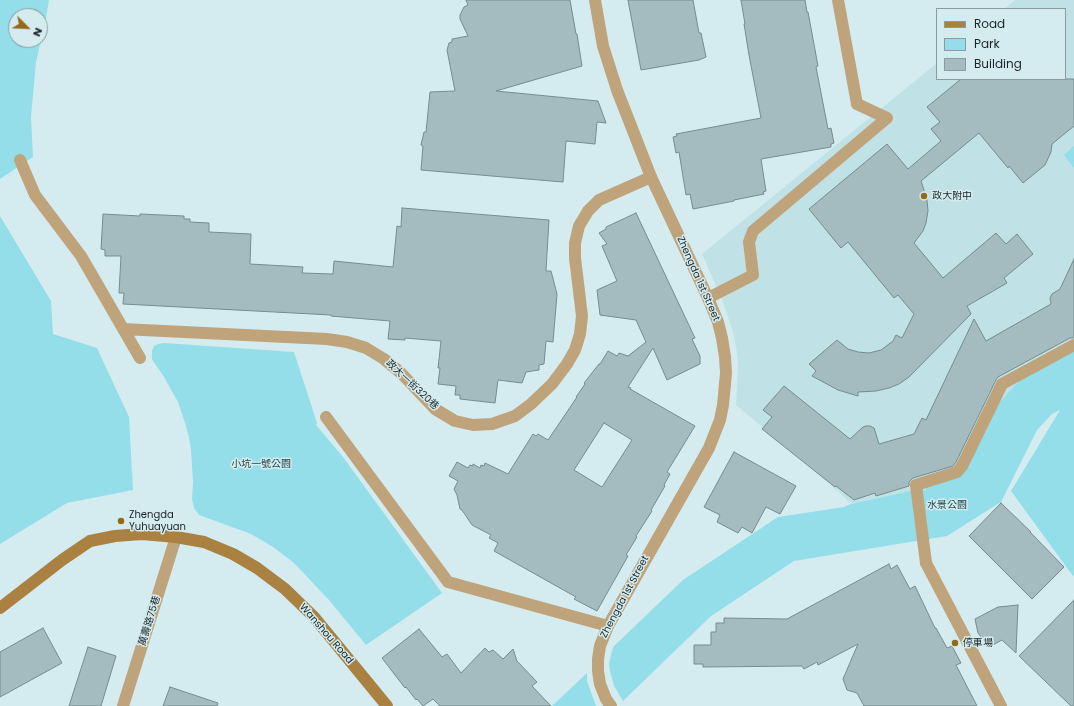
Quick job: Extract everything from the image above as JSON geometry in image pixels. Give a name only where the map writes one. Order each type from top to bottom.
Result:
[{"type":"street","name":"Zhengda 1st Street","points":[[594,0],[603,46],[617,90],[651,177],[718,322],[725,357],[725,388],[723,405],[720,420],[709,448],[608,626],[600,646],[598,659],[600,684],[606,699],[611,706]]},
{"type":"street","points":[[708,298],[753,275],[749,242],[753,231],[887,118],[857,104],[838,0]]},
{"type":"street","points":[[20,160],[35,195],[80,256],[140,358]]},
{"type":"street","name":"政大一街320巷","points":[[123,329],[327,339],[347,342],[366,348],[384,359],[401,373],[435,409],[455,421],[473,425],[492,424],[515,416],[531,404],[552,384],[568,364],[575,350],[580,334],[582,316],[575,258],[575,243],[580,226],[588,211],[599,200],[651,177]]},
{"type":"street","points":[[1001,706],[926,563],[916,486],[957,472],[962,466],[1002,384],[1074,346]]},
{"type":"street","points":[[326,417],[448,582],[608,626]]},
{"type":"street","name":"Wanshou Road","points":[[0,608],[62,560],[90,541],[115,536],[142,534],[176,537],[204,542],[233,554],[257,568],[285,589],[314,617],[387,706]]},
{"type":"street","name":"萬壽路75巷","points":[[123,706],[176,537]]},
{"type":"shaded area","name":"政大附中","points":[[1015,0],[1074,0],[1074,348],[965,468],[927,490],[910,491],[851,504],[838,491],[736,405],[738,366],[733,332],[723,302],[702,254],[936,64],[936,80],[1066,80],[1066,8],[1005,8]]},
{"type":"green space","points":[[0,0],[49,0],[48,8],[8,8],[8,48],[39,48],[36,62],[31,117],[33,157],[0,179]]},
{"type":"green space","points":[[1074,146],[1074,168],[1064,155]]},
{"type":"green space","points":[[0,216],[51,301],[53,334],[97,348],[129,417],[133,490],[67,503],[0,544]]},
{"type":"green space","name":"小坑一號公園","points":[[164,343],[294,352],[317,423],[316,425],[343,457],[442,593],[366,645],[329,600],[294,563],[273,547],[251,534],[199,515],[194,508],[192,499],[193,482],[191,450],[185,423],[178,402],[152,359],[152,351],[154,346]]},
{"type":"green space","name":"水景公園","points":[[1074,348],[1073,576],[1011,491],[1060,410],[1052,414],[1037,430],[1001,502],[947,536],[794,561],[711,616],[623,701],[614,686],[610,671],[609,664],[613,647],[683,580],[778,517],[844,507],[851,504],[910,491],[926,490],[926,484],[959,474],[998,404],[1023,377]]},
{"type":"green space","points":[[587,673],[587,681],[596,706],[552,706]]},
{"type":"building","points":[[466,0],[570,0],[582,66],[496,91],[598,101],[606,123],[597,122],[595,144],[566,141],[563,182],[421,170],[423,146],[421,145],[424,132],[426,132],[430,92],[455,91],[447,50],[449,43],[452,42],[452,39],[468,36],[460,19],[460,15],[464,7],[468,5]]},
{"type":"building","points":[[628,0],[693,0],[699,33],[701,33],[706,57],[699,60],[641,70]]},
{"type":"building","points":[[741,0],[805,0],[818,66],[816,67],[828,129],[831,128],[834,143],[831,144],[831,147],[761,159],[766,191],[763,192],[764,194],[693,209],[690,194],[686,195],[679,152],[676,153],[673,137],[677,136],[676,134],[761,118],[749,55]]},
{"type":"building","points":[[1074,79],[1074,126],[1052,144],[1051,152],[1045,165],[1023,183],[1009,166],[1008,168],[979,133],[921,181],[927,200],[928,211],[923,231],[914,243],[943,278],[996,233],[1006,244],[1017,234],[1033,254],[1004,278],[1007,283],[967,306],[971,314],[909,377],[899,384],[889,388],[876,391],[858,392],[858,396],[838,390],[812,376],[816,371],[809,364],[837,340],[848,349],[858,352],[869,353],[881,350],[893,341],[896,335],[902,338],[914,314],[898,295],[894,298],[848,242],[841,248],[840,247],[809,209],[887,144],[908,169],[941,141],[931,129],[940,122],[927,107],[960,80]]},
{"type":"building","points":[[402,208],[549,220],[546,271],[551,271],[557,294],[553,342],[546,341],[544,364],[539,365],[539,370],[526,372],[522,383],[498,380],[495,403],[460,399],[460,395],[455,395],[456,386],[438,384],[441,341],[405,338],[405,340],[388,339],[390,321],[331,315],[123,304],[124,293],[119,293],[121,256],[105,256],[105,250],[101,249],[103,214],[184,216],[184,219],[190,219],[190,222],[209,223],[209,232],[251,234],[250,264],[303,267],[302,273],[333,274],[334,261],[393,267],[397,226],[401,227]]},
{"type":"building","points":[[636,213],[695,338],[692,339],[700,356],[700,364],[667,380],[653,348],[628,387],[695,426],[667,472],[670,474],[664,485],[665,486],[651,510],[652,511],[636,536],[637,537],[626,555],[628,556],[597,611],[574,599],[576,597],[494,551],[498,543],[489,538],[491,535],[472,525],[460,509],[454,489],[458,481],[449,476],[457,462],[468,468],[470,465],[473,466],[473,464],[480,468],[481,465],[484,466],[485,463],[508,474],[533,434],[536,436],[538,434],[548,440],[577,397],[585,384],[584,383],[600,364],[608,351],[617,356],[619,353],[628,356],[646,342],[636,320],[600,315],[597,290],[617,281],[602,246],[607,244],[599,233],[606,229],[606,227]],"holes":[[[604,423],[632,440],[602,487],[574,470]]]},
{"type":"building","points":[[1074,259],[1074,338],[1070,338],[998,377],[953,466],[913,478],[909,482],[909,486],[876,496],[875,493],[854,500],[836,486],[835,487],[762,429],[772,417],[763,410],[784,386],[850,439],[866,426],[874,428],[879,444],[914,434],[922,418],[926,420],[974,319],[986,341],[1051,304],[1050,298],[1052,294],[1060,289]]},
{"type":"building","points":[[734,452],[796,486],[780,514],[766,507],[752,533],[742,527],[738,533],[717,522],[720,515],[704,507]]},
{"type":"building","points":[[1001,503],[1064,567],[1032,599],[969,536]]},
{"type":"building","points":[[889,564],[891,569],[897,565],[910,589],[915,586],[935,628],[947,648],[952,646],[961,663],[956,665],[977,706],[864,706],[857,693],[847,690],[843,679],[858,644],[818,665],[817,662],[804,669],[802,666],[703,667],[703,664],[694,664],[694,645],[711,645],[711,632],[716,632],[716,623],[724,623],[724,618],[787,619]]},
{"type":"building","points":[[1074,600],[1074,706],[1071,706],[1019,656]]},
{"type":"building","points":[[1018,605],[1016,653],[1002,640],[989,647],[978,633],[975,619],[998,607]]},
{"type":"building","points":[[43,628],[62,663],[0,697],[0,652]]},
{"type":"building","points":[[419,629],[442,657],[447,654],[461,673],[485,648],[489,652],[493,650],[503,659],[513,649],[517,661],[537,682],[532,686],[551,706],[440,706],[433,699],[423,706],[417,699],[416,700],[406,687],[405,688],[382,658]]},
{"type":"building","points":[[88,647],[116,656],[101,706],[69,706]]},
{"type":"building","points":[[170,687],[218,703],[217,706],[163,706]]},
{"type":"place","name":"政大附中","points":[[924,196]]},
{"type":"place","name":"Zhengda Yuhuayuan","points":[[121,521]]},
{"type":"place","name":"停車場","points":[[955,643]]}]
